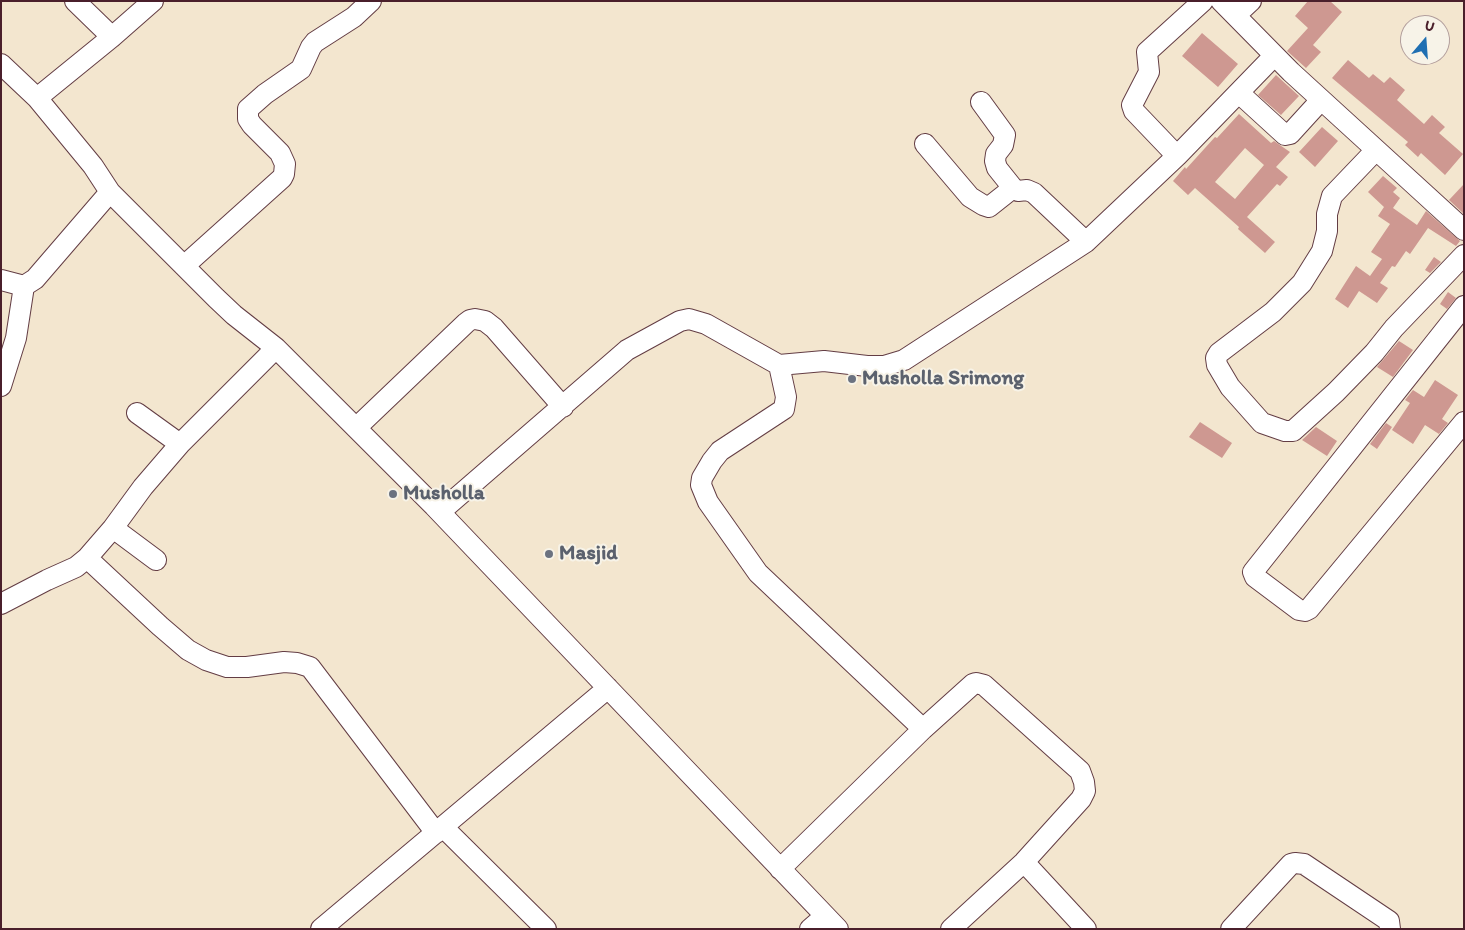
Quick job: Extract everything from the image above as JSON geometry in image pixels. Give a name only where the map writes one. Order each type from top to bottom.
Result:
[{"type":"street","points":[[75,1],[112,37]]},
{"type":"street","points":[[37,98],[153,1]]},
{"type":"street","points":[[184,266],[282,178],[284,174],[285,164],[280,153],[248,119],[248,109],[301,68],[315,42],[354,17],[371,1]]},
{"type":"street","points":[[1177,156],[1134,111],[1132,105],[1150,72],[1147,52],[1203,1]]},
{"type":"street","points":[[1221,1],[1274,56],[1464,230]]},
{"type":"street","points":[[1236,15],[1251,1]]},
{"type":"street","points":[[440,512],[627,350],[680,321],[689,320],[706,324],[779,365],[824,361],[884,366],[904,360],[1086,242],[1177,156],[1274,56]]},
{"type":"street","points":[[1,64],[37,98],[93,166],[110,192],[234,315],[276,348],[440,512],[780,869],[824,924]]},
{"type":"street","points":[[1238,93],[1285,135],[1290,134],[1321,100]]},
{"type":"street","points":[[981,102],[1005,135],[1003,145],[996,154],[997,168],[1013,188],[1018,191],[1027,190],[1034,193],[1086,242]]},
{"type":"street","points":[[925,144],[970,197],[982,206],[989,207],[1013,188]]},
{"type":"street","points":[[1376,150],[1332,196],[1327,214],[1322,251],[1302,283],[1273,312],[1218,353],[1216,358],[1217,365],[1230,387],[1262,423],[1285,431],[1293,431],[1336,392],[1374,353],[1394,328],[1464,255]]},
{"type":"street","points":[[1,386],[16,338],[24,286],[39,274],[110,192]]},
{"type":"street","points":[[1,280],[24,286]]},
{"type":"street","points":[[1464,306],[1253,572],[1255,577],[1299,610],[1305,611],[1309,609],[1464,422]]},
{"type":"street","points":[[356,428],[466,323],[475,319],[486,321],[494,328],[563,407]]},
{"type":"street","points":[[1,604],[76,567],[87,558],[180,444],[276,348]]},
{"type":"street","points":[[779,365],[786,397],[784,409],[720,451],[702,478],[702,485],[708,502],[758,573],[923,729]]},
{"type":"street","points":[[137,412],[180,444]]},
{"type":"street","points":[[113,528],[156,560]]},
{"type":"street","points":[[87,558],[181,644],[206,660],[227,667],[246,667],[284,662],[297,662],[310,667],[439,830],[546,929]]},
{"type":"street","points":[[780,869],[923,729],[973,684],[980,683],[988,687],[1080,771],[1084,782],[1084,791],[1081,799],[1024,862],[951,929]]},
{"type":"street","points":[[321,929],[608,688]]},
{"type":"street","points":[[1024,862],[1086,929]]},
{"type":"street","points":[[1231,929],[1291,864],[1304,864],[1389,921],[1390,929]]},
{"type":"building","points":[[1308,1],[1330,1],[1342,12],[1313,45],[1321,52],[1306,68],[1287,51],[1308,28],[1295,16]]},
{"type":"building","points":[[1202,33],[1238,64],[1218,87],[1182,56]]},
{"type":"building","points":[[1348,60],[1369,78],[1373,74],[1384,83],[1390,77],[1405,90],[1397,100],[1424,124],[1432,115],[1445,127],[1439,133],[1463,154],[1445,175],[1421,153],[1418,157],[1405,145],[1408,142],[1332,78]]},
{"type":"building","points":[[1276,75],[1299,96],[1281,115],[1258,95]]},
{"type":"building","points":[[1239,114],[1271,143],[1274,141],[1290,152],[1276,167],[1288,177],[1280,186],[1277,184],[1247,217],[1275,242],[1265,253],[1195,188],[1188,195],[1173,181],[1215,137],[1217,138]],"holes":[[[1245,148],[1264,165],[1235,199],[1215,182]]]},
{"type":"building","points":[[1322,127],[1338,141],[1315,167],[1299,152]]},
{"type":"building","points":[[1383,176],[1397,188],[1393,192],[1400,198],[1393,208],[1417,225],[1426,211],[1460,241],[1456,246],[1428,228],[1410,254],[1406,251],[1395,267],[1392,266],[1380,283],[1388,288],[1377,303],[1359,291],[1348,308],[1335,299],[1356,266],[1370,276],[1382,259],[1371,252],[1390,224],[1378,216],[1384,207],[1368,192]]},
{"type":"building","points":[[1464,184],[1464,214],[1449,200]]},
{"type":"building","points":[[1434,257],[1441,262],[1430,273],[1425,270]]},
{"type":"building","points":[[1448,292],[1456,298],[1447,309],[1440,304]]},
{"type":"building","points":[[1399,341],[1413,350],[1393,377],[1377,367]]},
{"type":"building","points":[[1435,380],[1458,395],[1442,419],[1448,423],[1439,434],[1425,425],[1413,444],[1392,430],[1410,403],[1405,400],[1413,390],[1424,397]]},
{"type":"building","points":[[1200,422],[1232,443],[1222,458],[1189,437]]},
{"type":"building","points":[[1386,423],[1392,427],[1377,449],[1370,444]]},
{"type":"building","points":[[1316,427],[1337,441],[1327,456],[1302,440]]},
{"type":"place","name":"Musholla Srimong","points":[[852,379]]},
{"type":"place","name":"Musholla","points":[[393,494]]},
{"type":"place","name":"Masjid","points":[[549,554]]}]
